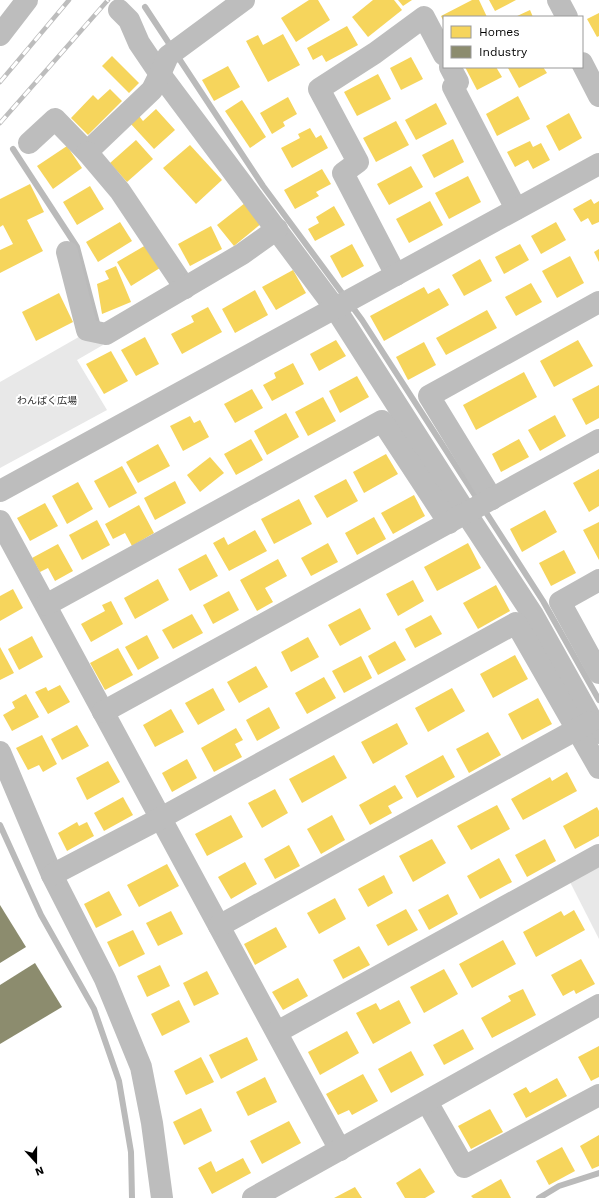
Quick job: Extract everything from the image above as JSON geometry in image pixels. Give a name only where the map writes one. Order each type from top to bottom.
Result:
[{"type":"street","points":[[0,35],[27,0]]},
{"type":"street","points":[[87,152],[152,90],[169,59],[244,0]]},
{"type":"street","points":[[558,0],[566,16]]},
{"type":"street","points":[[119,10],[129,20],[139,43],[169,59],[277,229],[344,303],[463,515]]},
{"type":"street","points":[[396,275],[343,173],[358,162],[320,89],[376,53],[424,17],[443,53]]},
{"type":"street","points":[[583,65],[599,96]]},
{"type":"street","points":[[451,68],[458,82],[452,87],[516,209]]},
{"type":"street","points":[[29,143],[55,119],[87,152],[120,192],[185,288]]},
{"type":"street","points":[[0,491],[599,164]]},
{"type":"street","points":[[67,252],[87,330],[106,334],[242,254],[277,229]]},
{"type":"street","points":[[492,499],[429,396],[599,302]]},
{"type":"street","points":[[46,605],[382,421],[463,515],[533,614],[593,724],[599,768]]},
{"type":"street","points":[[103,712],[599,440]]},
{"type":"street","points":[[0,521],[340,1150]]},
{"type":"street","points":[[599,580],[560,602],[599,673]]},
{"type":"street","points":[[52,876],[161,818],[516,623],[593,724]]},
{"type":"street","points":[[219,926],[593,724]]},
{"type":"street","points":[[0,752],[52,876],[105,979],[141,1067],[152,1123],[162,1198]]},
{"type":"street","points":[[277,1032],[599,855]]},
{"type":"street","points":[[253,1198],[599,1005]]},
{"type":"street","points":[[427,1102],[464,1167],[599,1095]]},
{"type":"green space","name":"わんぱく広場","points":[[84,334],[98,337],[103,345],[77,360],[107,410],[0,468],[0,382]]},
{"type":"green space","points":[[599,867],[599,939],[570,882]]},
{"type":"building: Homes","points":[[309,0],[318,0],[330,20],[296,42],[281,18]]},
{"type":"building: Homes","points":[[373,0],[394,0],[402,10],[368,37],[352,17]]},
{"type":"building: Homes","points":[[398,0],[412,0],[403,6]]},
{"type":"building: Homes","points":[[472,0],[479,0],[487,16],[443,16],[443,20],[441,16]]},
{"type":"building: Homes","points":[[489,0],[516,0],[495,11]]},
{"type":"building: Homes","points":[[530,10],[533,16],[517,16]]},
{"type":"building: Homes","points":[[599,13],[599,36],[597,37],[587,19]]},
{"type":"building: Homes","points":[[347,26],[358,45],[326,62],[322,55],[313,60],[307,48]]},
{"type":"building: Homes","points":[[283,34],[300,65],[268,82],[246,41],[258,35],[263,45]]},
{"type":"building: Homes","points":[[112,56],[139,83],[129,93],[102,66]]},
{"type":"building: Homes","points":[[411,57],[423,79],[401,90],[390,68]]},
{"type":"building: Homes","points":[[228,66],[240,87],[214,101],[202,80]]},
{"type":"building: Homes","points":[[466,68],[497,68],[502,77],[477,90]]},
{"type":"building: Homes","points":[[508,68],[544,68],[547,73],[519,88]]},
{"type":"building: Homes","points":[[378,74],[391,99],[357,116],[344,92]]},
{"type":"building: Homes","points":[[110,89],[122,101],[88,135],[71,118],[93,95],[98,100]]},
{"type":"building: Homes","points":[[518,96],[530,119],[497,136],[486,114]]},
{"type":"building: Homes","points":[[288,97],[297,114],[283,122],[285,126],[272,134],[260,113]]},
{"type":"building: Homes","points":[[242,100],[266,137],[250,148],[225,111]]},
{"type":"building: Homes","points":[[436,103],[447,124],[416,140],[405,120]]},
{"type":"building: Homes","points":[[156,109],[175,130],[154,149],[130,123],[139,116],[143,121]]},
{"type":"building: Homes","points":[[569,113],[582,138],[559,151],[546,126]]},
{"type":"building: Homes","points":[[396,121],[409,145],[376,162],[363,138]]},
{"type":"building: Homes","points":[[310,128],[316,138],[321,135],[328,148],[292,168],[281,148],[300,138],[298,134]]},
{"type":"building: Homes","points":[[453,139],[464,162],[434,178],[422,155]]},
{"type":"building: Homes","points":[[136,140],[153,159],[127,182],[110,163]]},
{"type":"building: Homes","points":[[530,141],[533,147],[541,143],[550,160],[533,169],[528,160],[515,167],[507,152]]},
{"type":"building: Homes","points":[[190,145],[222,180],[196,204],[163,168]]},
{"type":"building: Homes","points":[[67,146],[82,168],[53,189],[37,166]]},
{"type":"building: Homes","points":[[411,166],[423,187],[389,205],[377,184]]},
{"type":"building: Homes","points":[[322,169],[331,184],[316,192],[319,196],[295,209],[284,190]]},
{"type":"building: Homes","points":[[468,176],[481,202],[449,219],[435,193]]},
{"type":"building: Homes","points":[[30,184],[44,212],[27,220],[43,251],[0,273],[0,250],[13,244],[3,225],[0,227],[0,199]]},
{"type":"building: Homes","points":[[90,186],[104,209],[77,225],[63,202]]},
{"type":"building: Homes","points":[[591,199],[594,204],[599,201],[599,222],[592,225],[588,218],[581,222],[573,209]]},
{"type":"building: Homes","points":[[430,201],[443,225],[409,243],[396,219]]},
{"type":"building: Homes","points":[[245,203],[262,223],[234,246],[217,225]]},
{"type":"building: Homes","points":[[334,206],[345,225],[315,241],[308,229],[319,223],[316,217]]},
{"type":"building: Homes","points":[[120,222],[132,241],[98,262],[86,242]]},
{"type":"building: Homes","points":[[556,222],[566,240],[541,254],[531,236]]},
{"type":"building: Homes","points":[[211,226],[222,249],[190,266],[178,244]]},
{"type":"building: Homes","points":[[352,244],[364,266],[342,278],[330,256]]},
{"type":"building: Homes","points":[[520,244],[529,260],[504,274],[495,257]]},
{"type":"building: Homes","points":[[146,245],[160,268],[131,286],[117,262]]},
{"type":"building: Homes","points":[[599,249],[599,262],[594,252]]},
{"type":"building: Homes","points":[[570,256],[584,283],[557,298],[542,271]]},
{"type":"building: Homes","points":[[480,259],[492,281],[464,296],[452,275]]},
{"type":"building: Homes","points":[[116,266],[131,302],[102,314],[97,284],[109,279],[105,271]]},
{"type":"building: Homes","points":[[293,270],[306,293],[276,310],[262,287]]},
{"type":"building: Homes","points":[[531,283],[542,302],[516,316],[505,297]]},
{"type":"building: Homes","points":[[424,287],[428,294],[439,288],[449,305],[384,341],[370,316]]},
{"type":"building: Homes","points":[[255,290],[268,315],[235,333],[222,309]]},
{"type":"building: Homes","points":[[59,293],[73,322],[36,341],[22,312]]},
{"type":"building: Homes","points":[[208,307],[222,332],[182,354],[171,334],[194,322],[191,316]]},
{"type":"building: Homes","points":[[487,310],[497,328],[446,355],[436,338]]},
{"type":"building: Homes","points":[[145,337],[159,364],[136,376],[121,350]]},
{"type":"building: Homes","points":[[336,340],[346,356],[319,371],[310,354]]},
{"type":"building: Homes","points":[[578,340],[593,366],[554,387],[540,361]]},
{"type":"building: Homes","points":[[424,342],[436,365],[408,380],[396,357]]},
{"type":"building: Homes","points":[[111,351],[128,381],[104,394],[86,364]]},
{"type":"building: Homes","points":[[293,363],[304,384],[272,401],[263,385],[276,378],[274,373]]},
{"type":"building: Homes","points":[[524,372],[537,397],[476,430],[463,405]]},
{"type":"building: Homes","points":[[357,376],[369,397],[340,413],[329,391]]},
{"type":"building: Homes","points":[[599,385],[599,418],[586,425],[572,399]]},
{"type":"building: Homes","points":[[252,389],[263,408],[235,423],[224,404]]},
{"type":"building: Homes","points":[[323,397],[336,421],[308,436],[295,412]]},
{"type":"building: Homes","points":[[286,413],[299,437],[267,455],[254,431]]},
{"type":"building: Homes","points":[[555,415],[566,436],[540,451],[528,430]]},
{"type":"building: Homes","points":[[190,416],[194,423],[200,420],[209,437],[183,451],[170,426]]},
{"type":"building: Homes","points":[[251,439],[263,460],[236,475],[224,454]]},
{"type":"building: Homes","points":[[519,439],[529,457],[501,472],[492,454]]},
{"type":"building: Homes","points":[[158,444],[170,466],[138,483],[126,462]]},
{"type":"building: Homes","points":[[386,454],[398,474],[364,493],[353,472]]},
{"type":"building: Homes","points":[[210,457],[224,473],[200,492],[187,475]]},
{"type":"building: Homes","points":[[122,466],[137,493],[109,508],[94,481]]},
{"type":"building: Homes","points":[[599,469],[599,506],[589,512],[573,483]]},
{"type":"building: Homes","points":[[346,479],[358,501],[327,518],[314,496]]},
{"type":"building: Homes","points":[[175,481],[186,503],[155,520],[144,498]]},
{"type":"building: Homes","points":[[78,482],[93,509],[67,524],[52,496]]},
{"type":"building: Homes","points":[[414,495],[425,516],[393,534],[381,513]]},
{"type":"building: Homes","points":[[299,499],[312,524],[274,544],[261,519]]},
{"type":"building: Homes","points":[[45,503],[58,526],[30,541],[17,518]]},
{"type":"building: Homes","points":[[139,505],[154,533],[132,546],[125,533],[113,539],[105,524]]},
{"type":"building: Homes","points":[[545,510],[557,532],[522,552],[510,529]]},
{"type":"building: Homes","points":[[374,517],[386,539],[357,555],[345,533]]},
{"type":"building: Homes","points":[[97,520],[110,545],[82,560],[69,535]]},
{"type":"building: Homes","points":[[599,522],[599,560],[583,530]]},
{"type":"building: Homes","points":[[255,530],[267,551],[229,571],[213,543],[224,537],[228,545]]},
{"type":"building: Homes","points":[[328,543],[338,562],[311,576],[301,558]]},
{"type":"building: Homes","points":[[468,543],[481,568],[437,591],[424,567]]},
{"type":"building: Homes","points":[[58,544],[73,571],[55,581],[48,568],[40,572],[32,558]]},
{"type":"building: Homes","points":[[564,550],[576,573],[551,586],[539,563]]},
{"type":"building: Homes","points":[[206,554],[218,576],[190,591],[178,569]]},
{"type":"building: Homes","points":[[278,559],[287,576],[265,588],[273,602],[257,611],[240,580]]},
{"type":"building: Homes","points":[[158,579],[169,600],[135,619],[124,598]]},
{"type":"building: Homes","points":[[413,580],[424,601],[398,616],[386,594]]},
{"type":"building: Homes","points":[[496,585],[510,611],[478,629],[463,603]]},
{"type":"building: Homes","points":[[13,589],[23,608],[0,621],[0,596]]},
{"type":"building: Homes","points":[[229,591],[239,610],[213,624],[203,605]]},
{"type":"building: Homes","points":[[111,601],[123,624],[91,642],[81,624],[105,611],[102,605]]},
{"type":"building: Homes","points":[[360,608],[371,629],[340,646],[328,625]]},
{"type":"building: Homes","points":[[192,614],[203,633],[173,649],[162,630]]},
{"type":"building: Homes","points":[[431,615],[442,634],[415,648],[405,629]]},
{"type":"building: Homes","points":[[147,635],[159,658],[138,670],[125,647]]},
{"type":"building: Homes","points":[[32,636],[43,657],[19,670],[8,649]]},
{"type":"building: Homes","points":[[308,637],[319,657],[291,672],[281,652]]},
{"type":"building: Homes","points":[[395,641],[406,660],[378,675],[368,656]]},
{"type":"building: Homes","points":[[0,647],[14,673],[0,680]]},
{"type":"building: Homes","points":[[118,648],[133,675],[105,690],[90,663]]},
{"type":"building: Homes","points":[[515,655],[528,679],[493,698],[480,674]]},
{"type":"building: Homes","points":[[361,656],[372,678],[344,693],[332,671]]},
{"type":"building: Homes","points":[[256,666],[268,687],[239,703],[227,682]]},
{"type":"building: Homes","points":[[324,677],[336,698],[307,714],[295,693]]},
{"type":"building: Homes","points":[[60,685],[70,702],[48,714],[35,692],[46,687],[48,691]]},
{"type":"building: Homes","points":[[213,688],[225,710],[198,725],[185,703]]},
{"type":"building: Homes","points":[[452,688],[465,711],[428,732],[415,708]]},
{"type":"building: Homes","points":[[26,694],[39,717],[12,731],[3,715],[15,708],[12,702]]},
{"type":"building: Homes","points":[[538,698],[552,724],[522,740],[508,714]]},
{"type":"building: Homes","points":[[269,707],[280,728],[257,741],[246,720]]},
{"type":"building: Homes","points":[[171,709],[184,732],[155,747],[143,725]]},
{"type":"building: Homes","points":[[397,723],[408,744],[373,764],[361,742]]},
{"type":"building: Homes","points":[[77,725],[89,746],[62,760],[51,739]]},
{"type":"building: Homes","points":[[236,728],[243,740],[235,744],[242,757],[214,772],[201,748]]},
{"type":"building: Homes","points":[[488,732],[501,755],[469,773],[456,749]]},
{"type":"building: Homes","points":[[42,735],[57,764],[43,772],[39,765],[28,770],[16,748]]},
{"type":"building: Homes","points":[[334,755],[347,778],[302,803],[289,779]]},
{"type":"building: Homes","points":[[443,755],[455,777],[417,798],[405,776]]},
{"type":"building: Homes","points":[[187,759],[197,778],[172,792],[162,773]]},
{"type":"building: Homes","points":[[108,761],[120,782],[87,800],[76,778]]},
{"type":"building: Homes","points":[[567,772],[577,791],[523,820],[511,799],[550,777],[552,781]]},
{"type":"building: Homes","points":[[395,785],[403,798],[388,806],[392,813],[370,825],[359,805]]},
{"type":"building: Homes","points":[[275,789],[288,813],[262,828],[248,803]]},
{"type":"building: Homes","points":[[123,797],[133,815],[104,831],[94,813]]},
{"type":"building: Homes","points":[[497,805],[510,829],[471,850],[457,826]]},
{"type":"building: Homes","points":[[597,807],[599,811],[599,836],[575,849],[563,826]]},
{"type":"building: Homes","points":[[231,815],[243,837],[207,856],[195,834]]},
{"type":"building: Homes","points":[[332,815],[345,840],[321,854],[307,829]]},
{"type":"building: Homes","points":[[77,822],[79,826],[87,822],[94,836],[67,851],[58,833]]},
{"type":"building: Homes","points":[[432,839],[446,863],[413,882],[399,856]]},
{"type":"building: Homes","points":[[545,839],[556,861],[527,877],[515,855]]},
{"type":"building: Homes","points":[[289,845],[300,866],[275,879],[264,859]]},
{"type":"building: Homes","points":[[499,858],[512,882],[480,899],[467,876]]},
{"type":"building: Homes","points":[[245,862],[257,884],[231,899],[218,877]]},
{"type":"building: Homes","points":[[167,864],[179,886],[139,907],[127,885]]},
{"type":"building: Homes","points":[[384,875],[393,893],[368,907],[358,889]]},
{"type":"building: Homes","points":[[109,891],[122,915],[96,928],[84,904]]},
{"type":"building: Homes","points":[[448,894],[458,914],[429,930],[418,910]]},
{"type":"building: Homes","points":[[335,898],[346,919],[319,934],[307,913]]},
{"type":"building: Homes","points":[[406,909],[418,930],[388,946],[376,925]]},
{"type":"building: Homes","points":[[574,910],[585,930],[536,957],[523,932],[561,911],[564,916]]},
{"type":"building: Homes","points":[[171,911],[183,934],[158,946],[146,923]]},
{"type":"building: Homes","points":[[276,927],[287,947],[255,965],[244,944]]},
{"type":"building: Homes","points":[[133,930],[145,954],[119,967],[107,942]]},
{"type":"building: Homes","points":[[503,940],[516,964],[472,988],[459,964]]},
{"type":"building: Homes","points":[[359,946],[370,965],[343,979],[333,960]]},
{"type":"building: Homes","points":[[581,959],[595,984],[576,994],[574,990],[563,996],[551,975]]},
{"type":"building: Homes","points":[[160,965],[170,986],[147,997],[137,976]]},
{"type":"building: Homes","points":[[444,969],[458,994],[424,1013],[410,987]]},
{"type":"building: Homes","points":[[207,971],[219,994],[194,1006],[183,983]]},
{"type":"building: Homes","points":[[298,978],[308,996],[283,1010],[272,992]]},
{"type":"building: Homes","points":[[523,989],[536,1015],[492,1038],[481,1018],[511,1001],[508,996]]},
{"type":"building: Homes","points":[[179,1000],[190,1022],[162,1036],[151,1014]]},
{"type":"building: Homes","points":[[399,1000],[411,1023],[373,1044],[356,1013],[376,1003],[380,1010]]},
{"type":"building: Homes","points":[[463,1029],[474,1049],[444,1065],[433,1045]]},
{"type":"building: Homes","points":[[347,1031],[359,1053],[320,1075],[308,1052]]},
{"type":"building: Homes","points":[[247,1037],[258,1060],[221,1079],[209,1055]]},
{"type":"building: Homes","points":[[599,1046],[599,1077],[591,1081],[578,1057]]},
{"type":"building: Homes","points":[[411,1051],[424,1075],[391,1093],[378,1069]]},
{"type":"building: Homes","points":[[201,1057],[214,1082],[186,1095],[174,1071]]},
{"type":"building: Homes","points":[[363,1074],[378,1101],[352,1115],[349,1110],[338,1115],[326,1094]]},
{"type":"building: Homes","points":[[265,1077],[277,1102],[248,1116],[236,1092]]},
{"type":"building: Homes","points":[[557,1078],[567,1096],[526,1118],[513,1094],[526,1087],[530,1093]]},
{"type":"building: Homes","points":[[201,1108],[212,1131],[184,1145],[173,1122]]},
{"type":"building: Homes","points":[[490,1109],[503,1132],[471,1149],[458,1126]]},
{"type":"building: Homes","points":[[289,1121],[301,1143],[262,1164],[250,1141]]},
{"type":"building: Homes","points":[[599,1135],[599,1166],[592,1169],[580,1146]]},
{"type":"building: Homes","points":[[562,1147],[575,1171],[549,1185],[536,1161]]},
{"type":"building: Homes","points":[[243,1158],[251,1173],[212,1194],[198,1168],[211,1161],[216,1172]]},
{"type":"building: Homes","points":[[420,1168],[435,1192],[425,1198],[405,1198],[396,1183]]},
{"type":"building: Homes","points":[[501,1179],[511,1198],[473,1198],[471,1196]]},
{"type":"building: Homes","points":[[355,1187],[362,1198],[334,1198]]},
{"type":"building: Industry","points":[[0,905],[26,947],[0,963]]},
{"type":"building: Industry","points":[[35,963],[62,1007],[0,1044],[0,985]]},
{"type":"waterway","points":[[145,7],[263,186],[362,320],[543,601],[599,700]]},
{"type":"waterway","points":[[13,149],[77,247],[97,323]]},
{"type":"waterway","points":[[0,825],[41,915],[94,1009],[119,1081],[131,1152],[132,1198]]},
{"type":"waterway","points":[[539,1198],[559,1186],[599,1173]]},
{"type":"railway","points":[[0,82],[69,0]]},
{"type":"railway","points":[[0,123],[108,0]]}]
